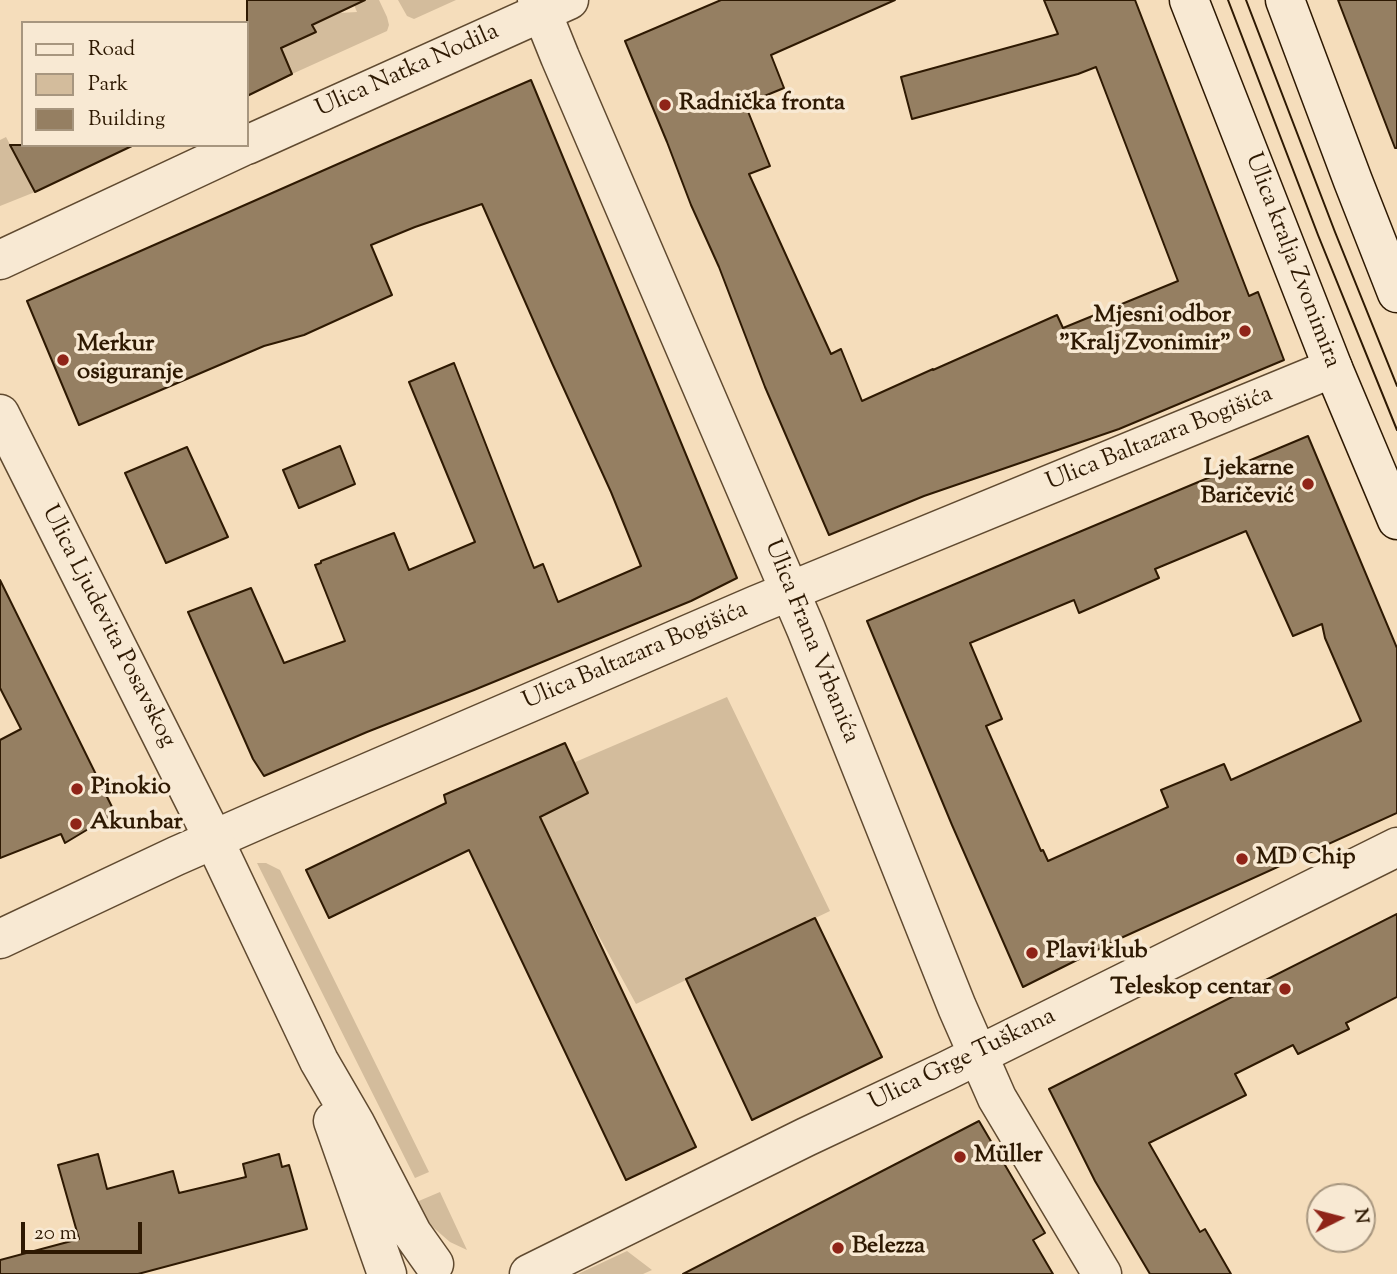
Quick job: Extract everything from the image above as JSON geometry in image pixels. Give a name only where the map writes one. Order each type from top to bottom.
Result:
[{"type":"street","name":"Ulica kralja Zvonimira","points":[[1189,0],[1333,368],[1397,520]]},
{"type":"street","points":[[1285,0],[1397,293]]},
{"type":"street","name":"Ulica Natka Nodila","points":[[248,144],[549,4]]},
{"type":"street","name":"Ulica Frana Vrbanića","points":[[549,4],[560,57],[790,591],[957,1007],[997,1098],[1102,1274]]},
{"type":"street","name":"Ulica Natka Nodila","points":[[0,260],[242,147]]},
{"type":"street","name":"Ulica Baltazara Bogišića","points":[[214,840],[790,591],[1333,368]]},
{"type":"street","name":"Ulica Ljudevita Posavskog","points":[[0,414],[214,840],[319,1061],[355,1123],[429,1271]]},
{"type":"street","points":[[0,939],[214,840]]},
{"type":"street","name":"Ulica Grge Tuškana","points":[[528,1274],[1397,847]]},
{"type":"street","name":"Ulica Ljudevita Posavskog","points":[[319,1061],[336,1133],[387,1274]]},
{"type":"green space","points":[[352,0],[379,0],[387,17],[387,31],[292,74],[281,48],[315,33],[312,25],[339,13],[357,12]]},
{"type":"green space","points":[[398,0],[456,0],[414,19],[407,16]]},
{"type":"green space","points":[[6,137],[35,192],[0,206],[0,140]]},
{"type":"green space","points":[[727,697],[830,911],[636,1004],[584,909],[524,784]]},
{"type":"green space","points":[[257,863],[266,863],[280,870],[429,1172],[415,1178]]},
{"type":"green space","points":[[440,1192],[467,1250],[450,1242],[428,1223],[414,1203]]},
{"type":"green space","points":[[627,1251],[652,1270],[643,1274],[578,1274]]},
{"type":"building","points":[[247,0],[365,0],[312,25],[316,32],[281,48],[292,74],[248,96]]},
{"type":"building","points":[[721,0],[895,0],[771,55],[784,88],[745,104],[770,166],[749,174],[831,354],[841,349],[862,401],[1057,315],[1063,328],[1178,281],[1096,67],[912,119],[901,77],[1058,34],[1044,0],[1135,0],[1249,296],[1258,292],[1284,360],[1119,429],[924,496],[829,535],[765,387],[719,267],[625,41]]},
{"type":"building","points":[[1338,0],[1397,0],[1397,148],[1395,148]]},
{"type":"building","points":[[531,80],[737,578],[691,601],[264,776],[253,759],[188,612],[251,588],[284,663],[345,641],[315,565],[321,561],[394,533],[409,570],[475,542],[409,382],[454,363],[534,568],[543,564],[558,602],[641,566],[611,492],[482,204],[371,245],[392,295],[304,335],[264,346],[79,425],[27,301]]},
{"type":"building","points":[[10,145],[130,147],[35,192]]},
{"type":"building","points":[[1308,436],[1397,648],[1397,813],[1121,938],[1023,987],[867,621]],"holes":[[[1246,531],[1293,636],[1322,624],[1325,638],[1361,721],[1231,780],[1224,764],[1161,790],[1168,807],[1048,861],[1043,850],[1041,851],[986,726],[1002,719],[970,643],[1074,600],[1079,613],[1159,578],[1155,569]]]},
{"type":"building","points":[[340,446],[355,484],[299,508],[283,470]]},
{"type":"building","points":[[187,447],[228,537],[166,563],[125,473]]},
{"type":"building","points":[[0,580],[115,813],[65,843],[61,834],[0,858],[0,740],[21,729],[0,688]]},
{"type":"building","points":[[565,743],[588,793],[540,817],[696,1147],[626,1180],[469,850],[329,918],[306,870],[446,803],[444,795]]},
{"type":"building","points":[[1397,914],[1397,997],[1346,1023],[1349,1029],[1298,1054],[1293,1045],[1235,1074],[1246,1095],[1149,1143],[1200,1232],[1205,1229],[1231,1274],[1150,1274],[1095,1181],[1049,1089]]},
{"type":"building","points":[[815,918],[882,1057],[752,1120],[686,979]]},
{"type":"building","points":[[979,1121],[1045,1233],[1033,1240],[1053,1274],[683,1274]]},
{"type":"building","points":[[98,1154],[107,1189],[173,1171],[179,1193],[246,1177],[243,1164],[279,1154],[282,1167],[289,1165],[307,1229],[138,1274],[0,1274],[0,1260],[79,1239],[58,1165]]},
{"type":"tram line","points":[[1228,0],[1318,235],[1397,430]]},
{"type":"tram line","points":[[1246,0],[1397,386]]},
{"type":"place","name":"Radnička fronta","points":[[665,105]]},
{"type":"place","name":"Mjesni odbor \"Kralj Zvonimir\"","points":[[1245,331]]},
{"type":"place","name":"Merkur osiguranje","points":[[63,360]]},
{"type":"place","name":"Ljekarne Baričević","points":[[1308,484]]},
{"type":"place","name":"Pinokio","points":[[77,789]]},
{"type":"place","name":"Akunbar","points":[[76,824]]},
{"type":"place","name":"MD Chip","points":[[1242,859]]},
{"type":"place","name":"Plavi klub","points":[[1032,953]]},
{"type":"place","name":"Teleskop centar","points":[[1285,989]]},
{"type":"place","name":"Müller","points":[[960,1157]]},
{"type":"place","name":"Belezza","points":[[838,1248]]}]
